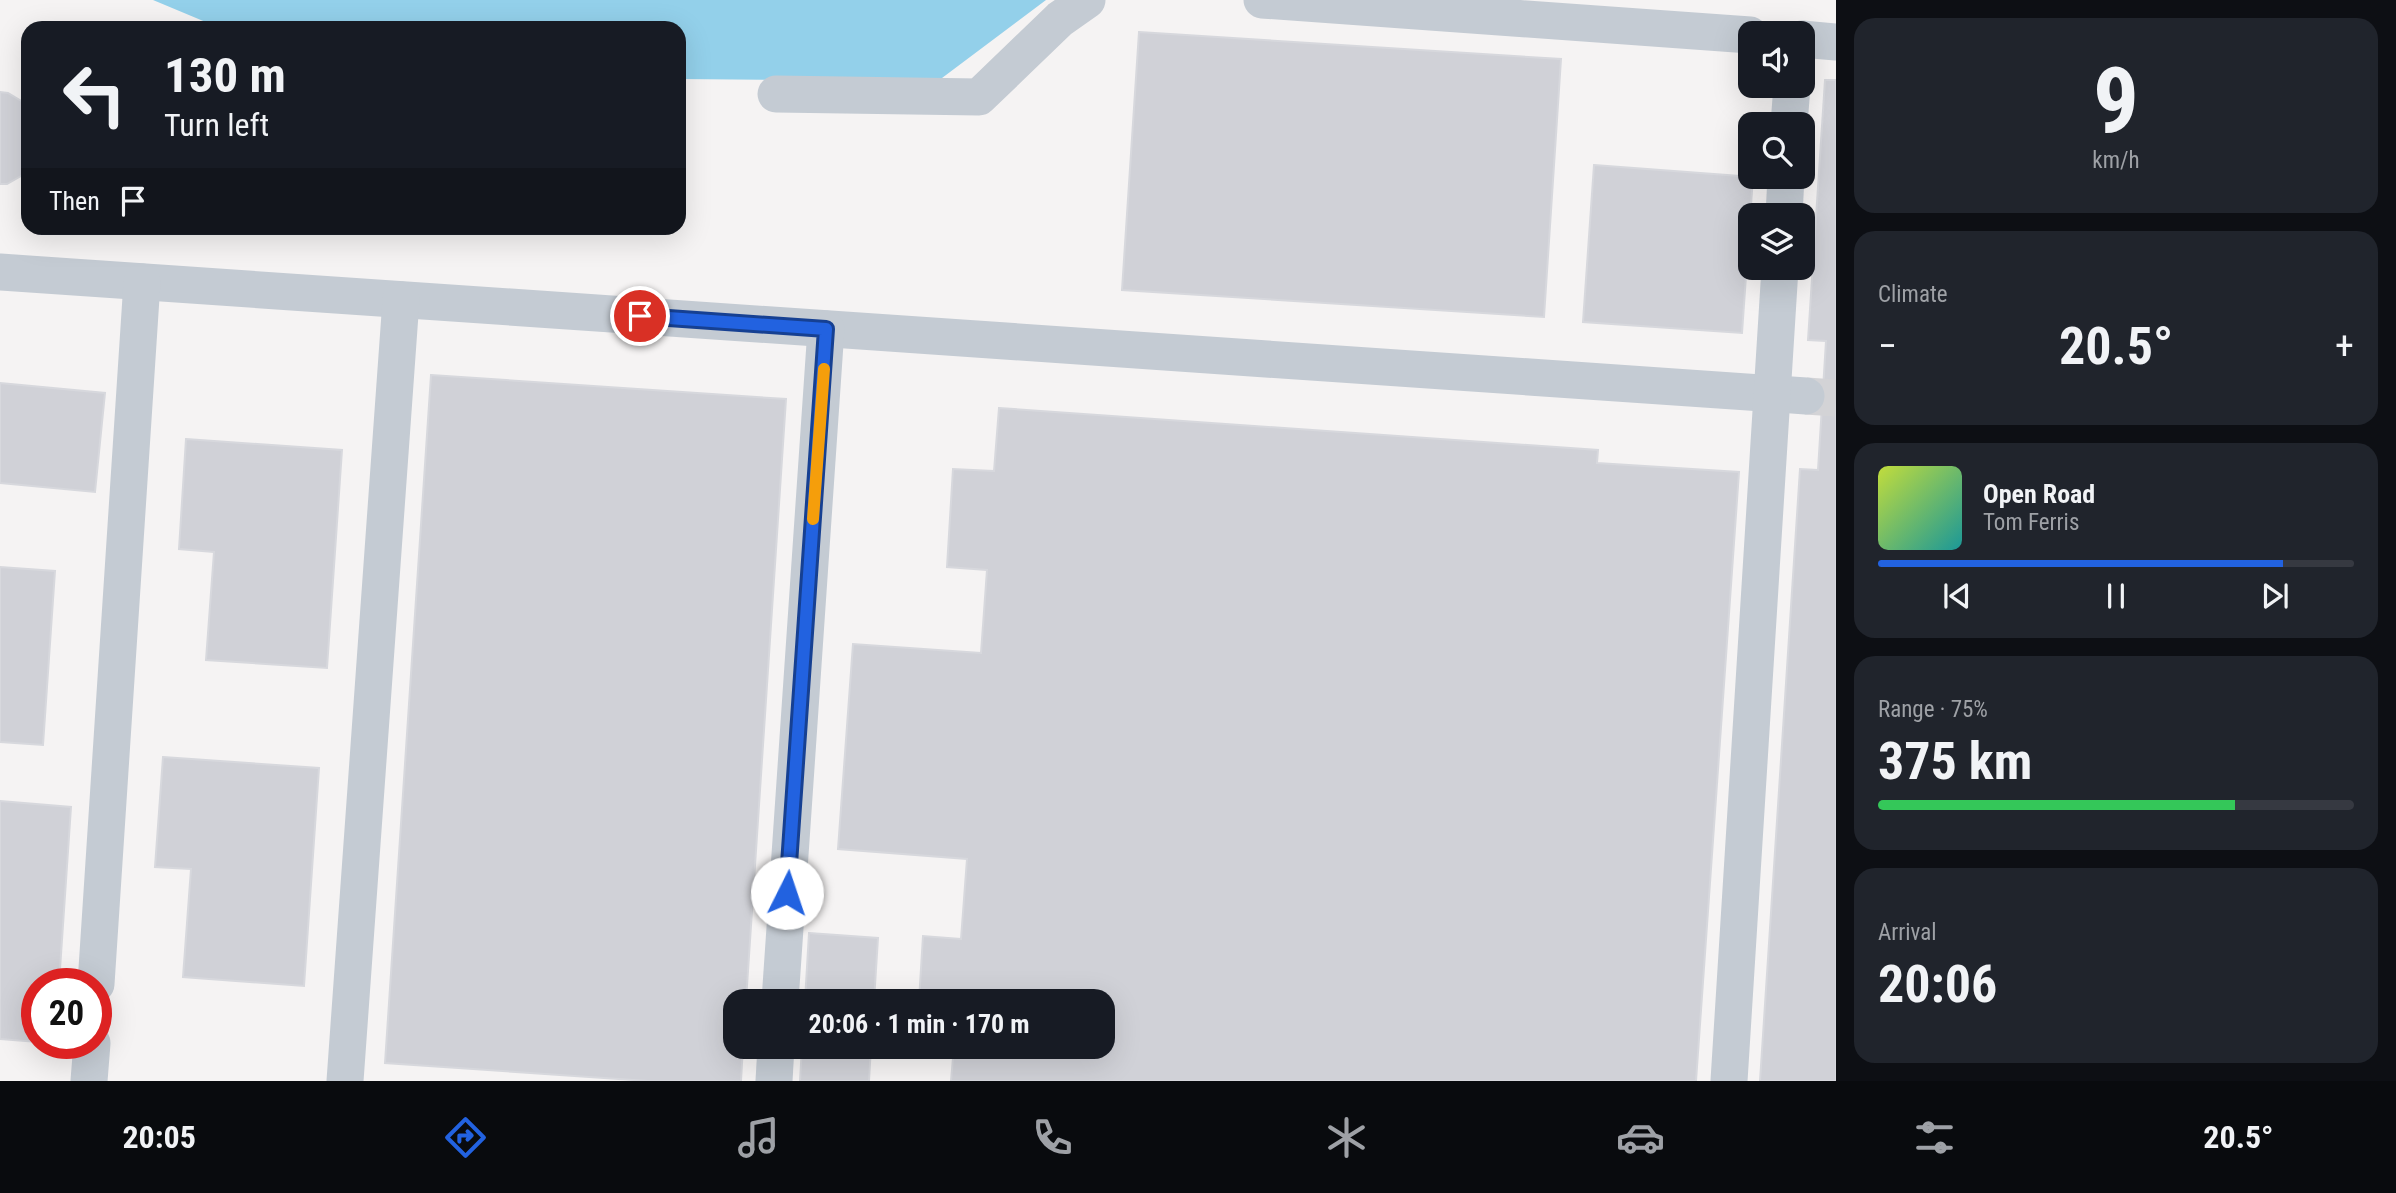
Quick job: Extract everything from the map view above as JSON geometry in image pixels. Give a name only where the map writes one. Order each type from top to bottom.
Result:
[{"type":"lane","points":[[776,94],[979,97],[1060,19],[1087,0]]},
{"type":"lane","points":[[1262,0],[1738,34]]},
{"type":"lane","points":[[1815,40],[1836,42]]},
{"type":"lane","points":[[0,272],[1789,395]]},
{"type":"lane","points":[[1729,1081],[1789,395],[1781,280]]},
{"type":"lane","points":[[97,968],[142,282]]},
{"type":"lane","points":[[345,1081],[401,300]]},
{"type":"lane","points":[[781,989],[826,329]]},
{"type":"lane","points":[[89,1081],[91,1059]]},
{"type":"lane","points":[[774,1081],[775,1059]]},
{"type":"water","points":[[153,0],[1046,0],[938,81],[686,79],[686,21],[203,21]]},
{"type":"building","points":[[1139,32],[1561,59],[1544,317],[1122,290]]},
{"type":"building","points":[[1825,80],[1836,80],[1836,1081],[1760,1081],[1800,469],[1818,470],[1826,341],[1808,340],[1812,280],[1815,280],[1815,233]]},
{"type":"building","points":[[0,92],[8,93],[21,101],[21,176],[7,184],[0,184]]},
{"type":"building","points":[[1594,165],[1738,176],[1738,189],[1752,189],[1751,203],[1738,203],[1738,280],[1746,280],[1742,333],[1583,322]]},
{"type":"building","points":[[431,375],[786,399],[747,989],[723,989],[723,1059],[742,1059],[741,1081],[648,1081],[385,1063]]},
{"type":"building","points":[[0,383],[105,393],[95,492],[0,483]]},
{"type":"building","points":[[999,408],[1598,450],[1597,463],[1739,472],[1696,1081],[951,1081],[953,1059],[1115,1059],[1115,989],[920,989],[923,936],[961,939],[967,859],[838,849],[853,644],[981,653],[987,570],[947,567],[953,469],[994,471]]},
{"type":"building","points":[[186,439],[342,450],[327,668],[206,660],[214,552],[179,549]]},
{"type":"building","points":[[0,567],[55,571],[43,745],[0,742]]},
{"type":"building","points":[[163,757],[319,768],[304,986],[183,977],[191,869],[155,867]]},
{"type":"building","points":[[0,801],[71,807],[60,968],[21,968],[21,1041],[0,1039]]},
{"type":"building","points":[[809,933],[878,938],[875,989],[806,989]]},
{"type":"building","points":[[801,1059],[870,1059],[869,1081],[800,1081]]},
{"type":"tunnel","points":[[1806,396],[1836,398]]},
{"type":"slow traffic","points":[[813,519],[824,369]]},
{"type":"route","points":[[640,316],[826,329],[787,893]]}]
